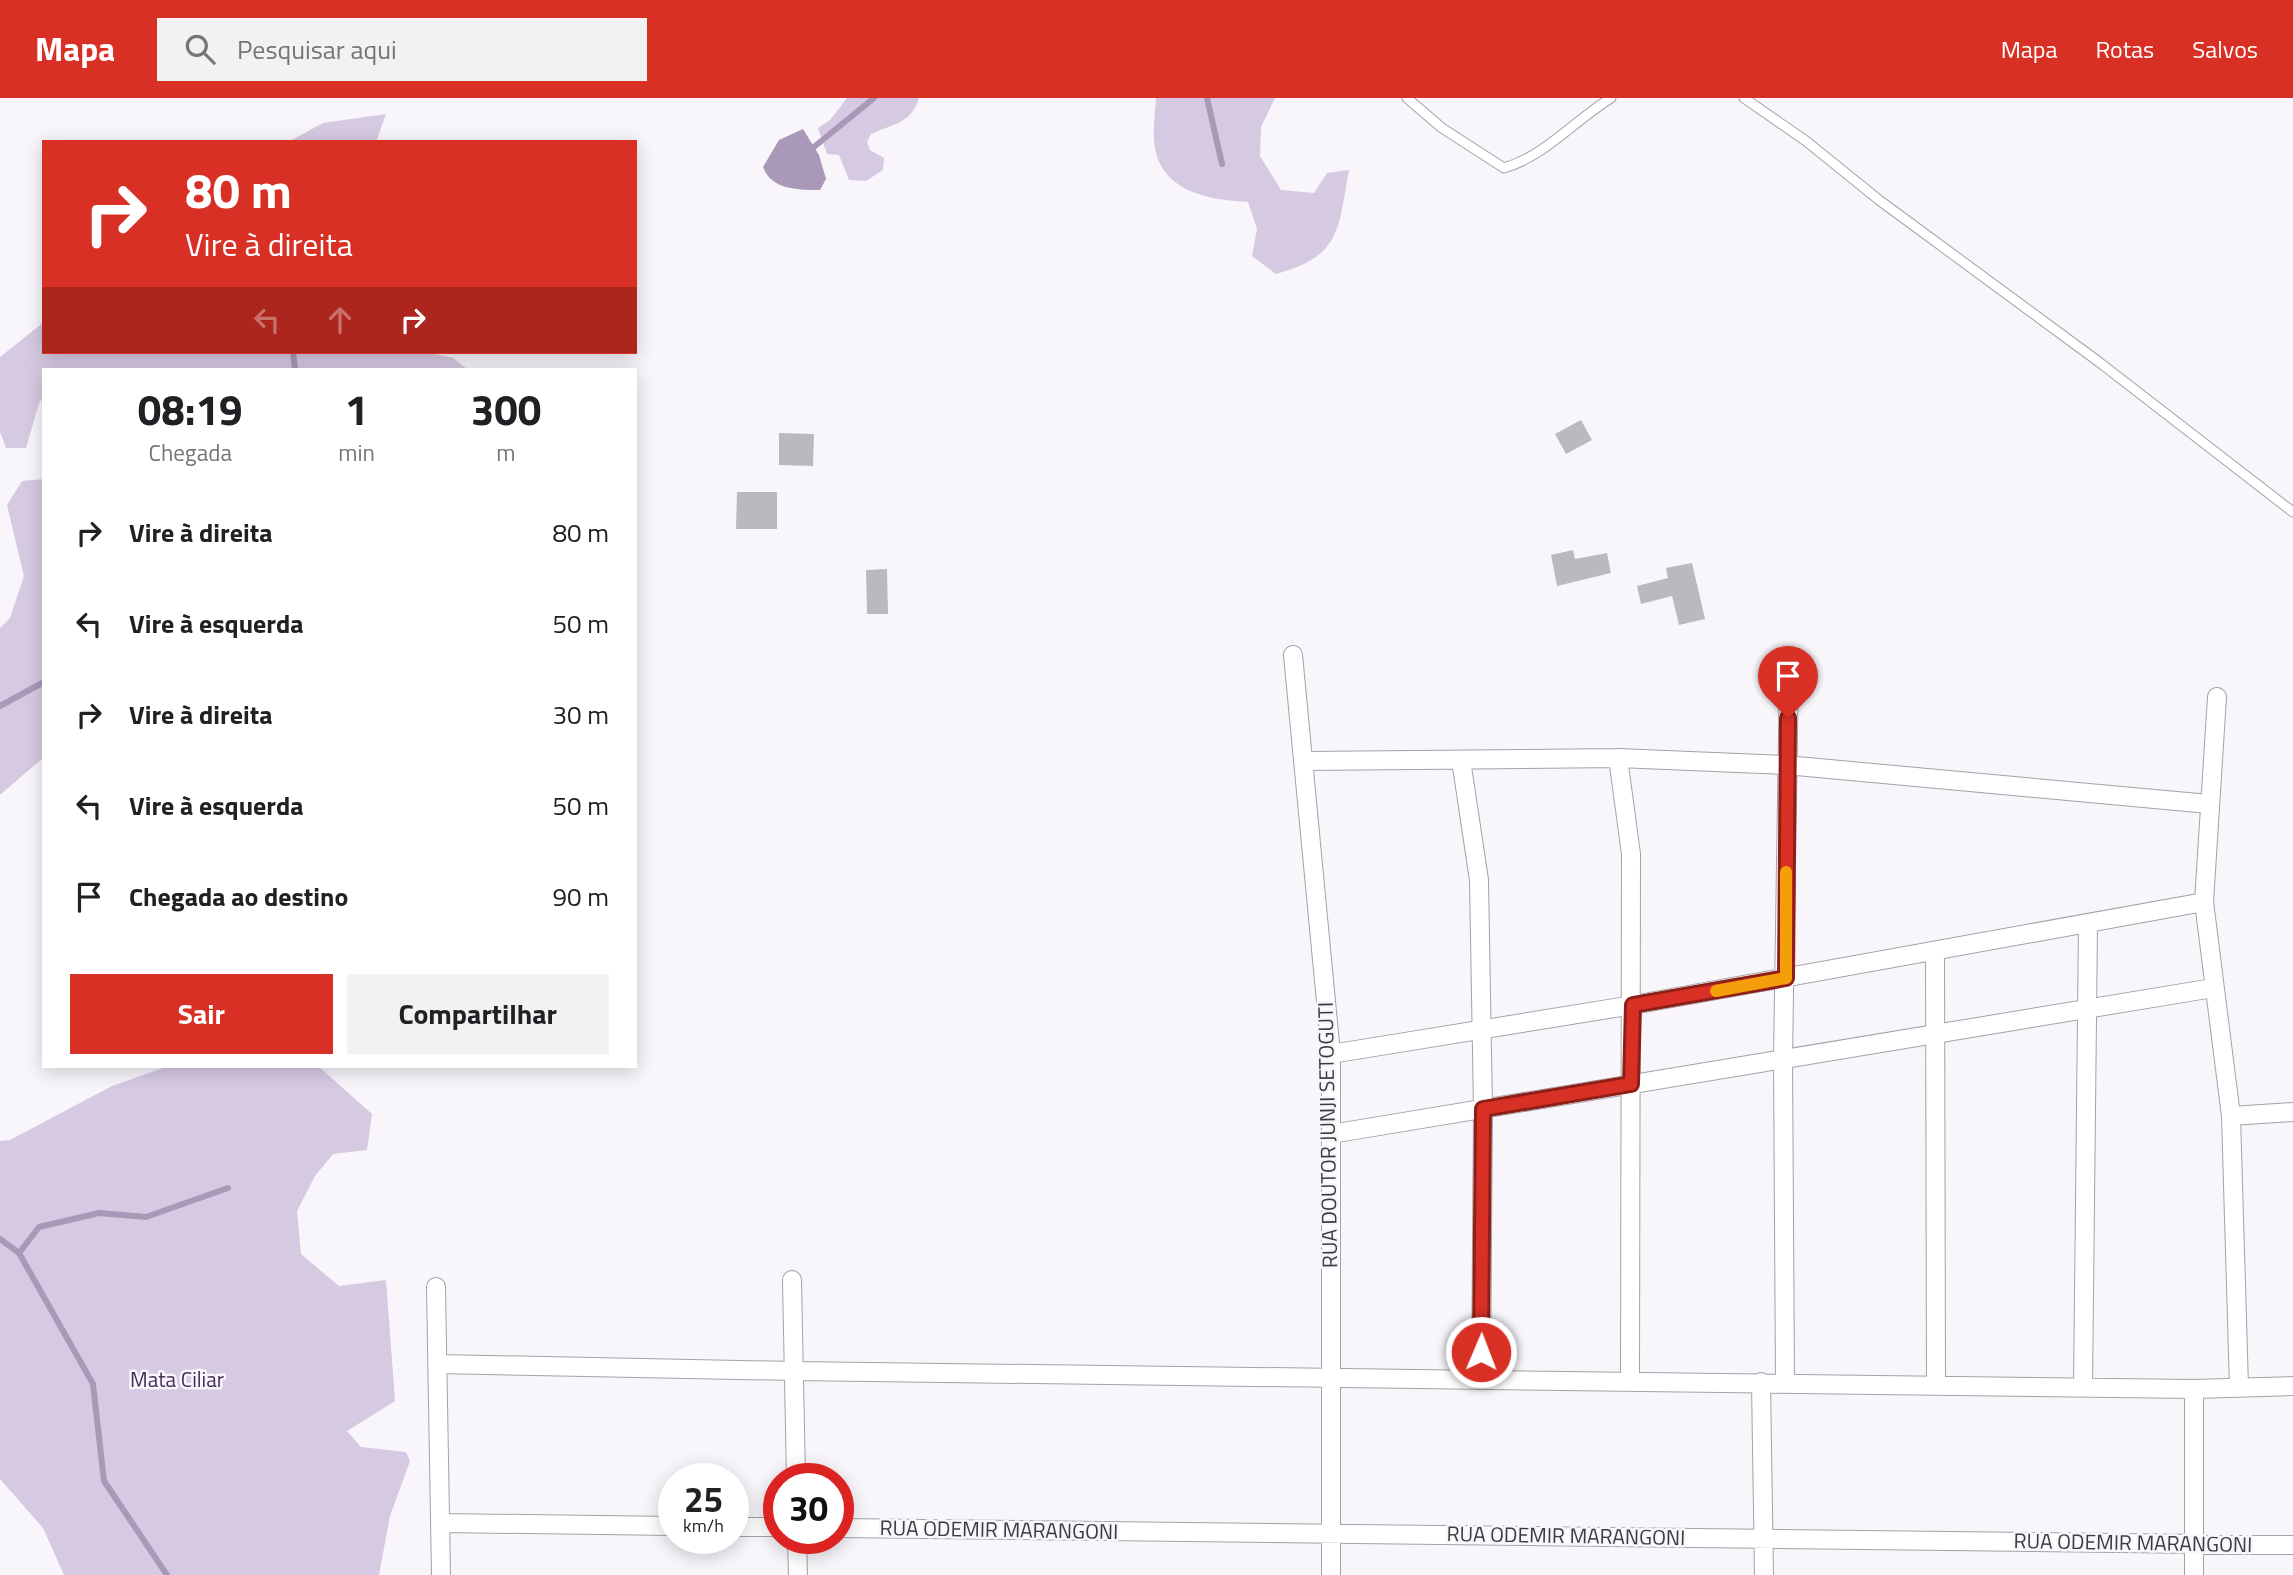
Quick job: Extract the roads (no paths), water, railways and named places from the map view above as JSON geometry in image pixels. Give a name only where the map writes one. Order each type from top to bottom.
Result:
[{"type":"street","name":"RUA DOUTOR JUNJI SETOGUTI","points":[[1293,654],[1331,1054],[1331,1575]]},
{"type":"street","points":[[1785,1382],[1783,1059],[1789,670]]},
{"type":"street","points":[[2217,696],[2204,902],[2231,1116],[2239,1387]]},
{"type":"street","points":[[1305,761],[1618,758],[1786,765],[2209,804]]},
{"type":"street","points":[[1618,758],[1631,854],[1633,1005],[1630,1380]]},
{"type":"street","points":[[1461,760],[1479,880],[1483,1109],[1481,1379]]},
{"type":"street","points":[[1331,1054],[1633,1005],[2204,902]]},
{"type":"street","points":[[2083,1387],[2088,924]]},
{"type":"street","points":[[1936,951],[1936,1385]]},
{"type":"street","points":[[1331,1134],[2213,988]]},
{"type":"street","points":[[2231,1116],[2293,1112]]},
{"type":"street","points":[[792,1280],[796,1463]]},
{"type":"street","points":[[436,1287],[441,1575]]},
{"type":"street","points":[[438,1364],[2194,1389],[2293,1386]]},
{"type":"street","points":[[1761,1382],[1764,1575]]},
{"type":"street","points":[[2194,1389],[2194,1575]]},
{"type":"street","points":[[442,1523],[658,1526]]},
{"type":"street","name":"RUA ODEMIR MARANGONI","points":[[854,1528],[2293,1545]]},
{"type":"street","points":[[797,1554],[798,1575]]},
{"type":"lane","points":[[1407,98],[1451,135],[1504,168],[1539,152],[1573,123],[1612,98]]},
{"type":"lane","points":[[1744,98],[1806,141],[1889,208],[2099,362],[2293,512]]},
{"type":"waterway","points":[[809,151],[874,98]]},
{"type":"waterway","points":[[1207,98],[1222,164]]},
{"type":"waterway","points":[[293,354],[295,368]]},
{"type":"waterway","points":[[0,706],[42,683]]},
{"type":"waterway","points":[[19,1253],[39,1227],[99,1213],[146,1217],[228,1188]]},
{"type":"waterway","points":[[0,1239],[19,1253],[93,1384],[104,1481],[167,1575]]},
{"type":"park label","name":"Mata Ciliar","points":[[177,1380]]}]
